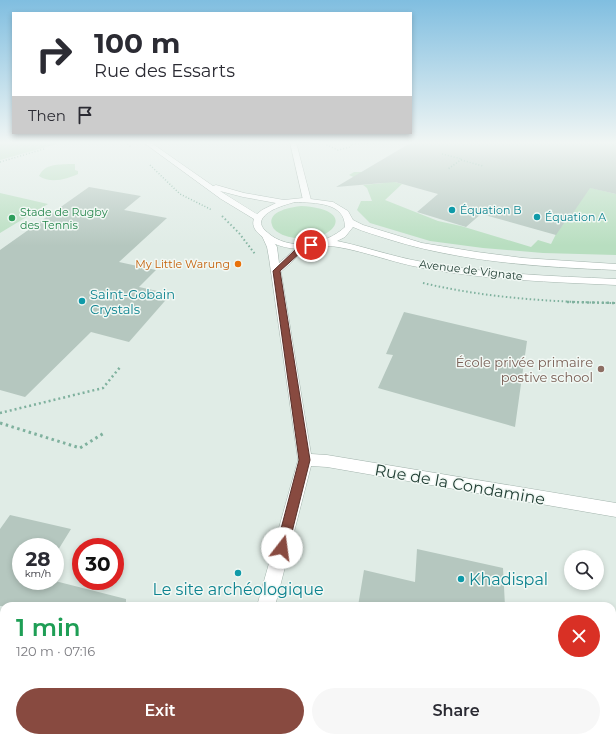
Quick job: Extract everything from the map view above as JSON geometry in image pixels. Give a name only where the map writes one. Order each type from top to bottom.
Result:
[{"type":"street","points":[[195,177],[259,219]]},
{"type":"street","points":[[301,177],[305,184],[307,200]]},
{"type":"street","points":[[206,184],[243,195],[283,202],[307,200],[323,202],[337,207],[347,214],[350,222],[349,228],[345,234],[327,242],[311,245],[285,244],[266,236]]},
{"type":"street","points":[[267,602],[305,460],[272,247],[258,225],[259,219],[267,209],[283,202]]},
{"type":"street","name":"Avenue de Vignate","points":[[350,222],[367,229],[430,247],[497,257],[570,265],[616,267]]},
{"type":"street","name":"Avenue de Vignate","points":[[327,242],[421,265],[483,274],[616,282]]},
{"type":"street","points":[[276,271],[297,252],[311,245]]},
{"type":"street","name":"Rue de la Condamine","points":[[305,460],[327,461],[616,510]]},
{"type":"path","points":[[162,177],[180,194],[214,211]]},
{"type":"path","points":[[220,215],[237,231],[247,243],[250,251],[260,257]]},
{"type":"path","points":[[0,413],[103,388],[121,366]]},
{"type":"path","points":[[0,423],[80,448],[104,433]]},
{"type":"green space","points":[[41,177],[72,177],[59,180],[49,180]]},
{"type":"green space","points":[[353,177],[377,177],[402,184],[385,200],[438,221],[461,226],[531,247],[538,240],[551,244],[556,234],[572,214],[559,180],[616,194],[616,255],[543,253],[483,248],[430,241],[370,223],[357,210],[361,201],[372,201],[367,188],[363,185],[384,183],[360,180]]},
{"type":"green space","name":"Stade de Rugby des Tennis","points":[[0,193],[48,204],[0,233]]},
{"type":"green space","points":[[301,206],[321,209],[332,214],[336,221],[333,228],[326,234],[314,238],[299,238],[283,235],[276,231],[271,220],[273,216],[281,211]]},
{"type":"building","points":[[354,177],[616,177],[616,194],[590,188],[556,235],[481,214],[466,227],[417,212],[438,194],[395,182],[336,187]]},
{"type":"building","name":"Saint-Gobain Crystals","points":[[89,187],[141,196],[124,210],[167,218],[119,262],[156,270],[139,287],[171,294],[129,342],[91,332],[25,397],[0,390],[0,250]]},
{"type":"building","points":[[404,312],[527,341],[515,427],[378,388],[393,355],[386,354]]},
{"type":"building","points":[[10,515],[71,529],[64,540],[64,538],[12,538],[12,590],[64,590],[64,583],[72,585],[72,590],[90,590],[126,599],[126,602],[0,602],[0,529]]},
{"type":"building","name":"Khadispal","points":[[417,549],[503,568],[505,602],[359,602],[364,570],[415,582]]},
{"type":"place","name":"Équation B","points":[[452,210]]},
{"type":"place","name":"Équation A","points":[[537,217]]},
{"type":"place","name":"Stade de Rugby des Tennis","points":[[12,218]]},
{"type":"place","name":"My Little Warung","points":[[238,264]]},
{"type":"place","name":"Saint-Gobain Crystals","points":[[82,301]]},
{"type":"place","name":"École privée primaire postive school","points":[[601,369]]},
{"type":"place","name":"Le site archéologique","points":[[238,573]]},
{"type":"place","name":"Khadispal","points":[[461,579]]},
{"type":"route","points":[[282,548],[305,460],[276,271],[297,252],[311,245]]}]
